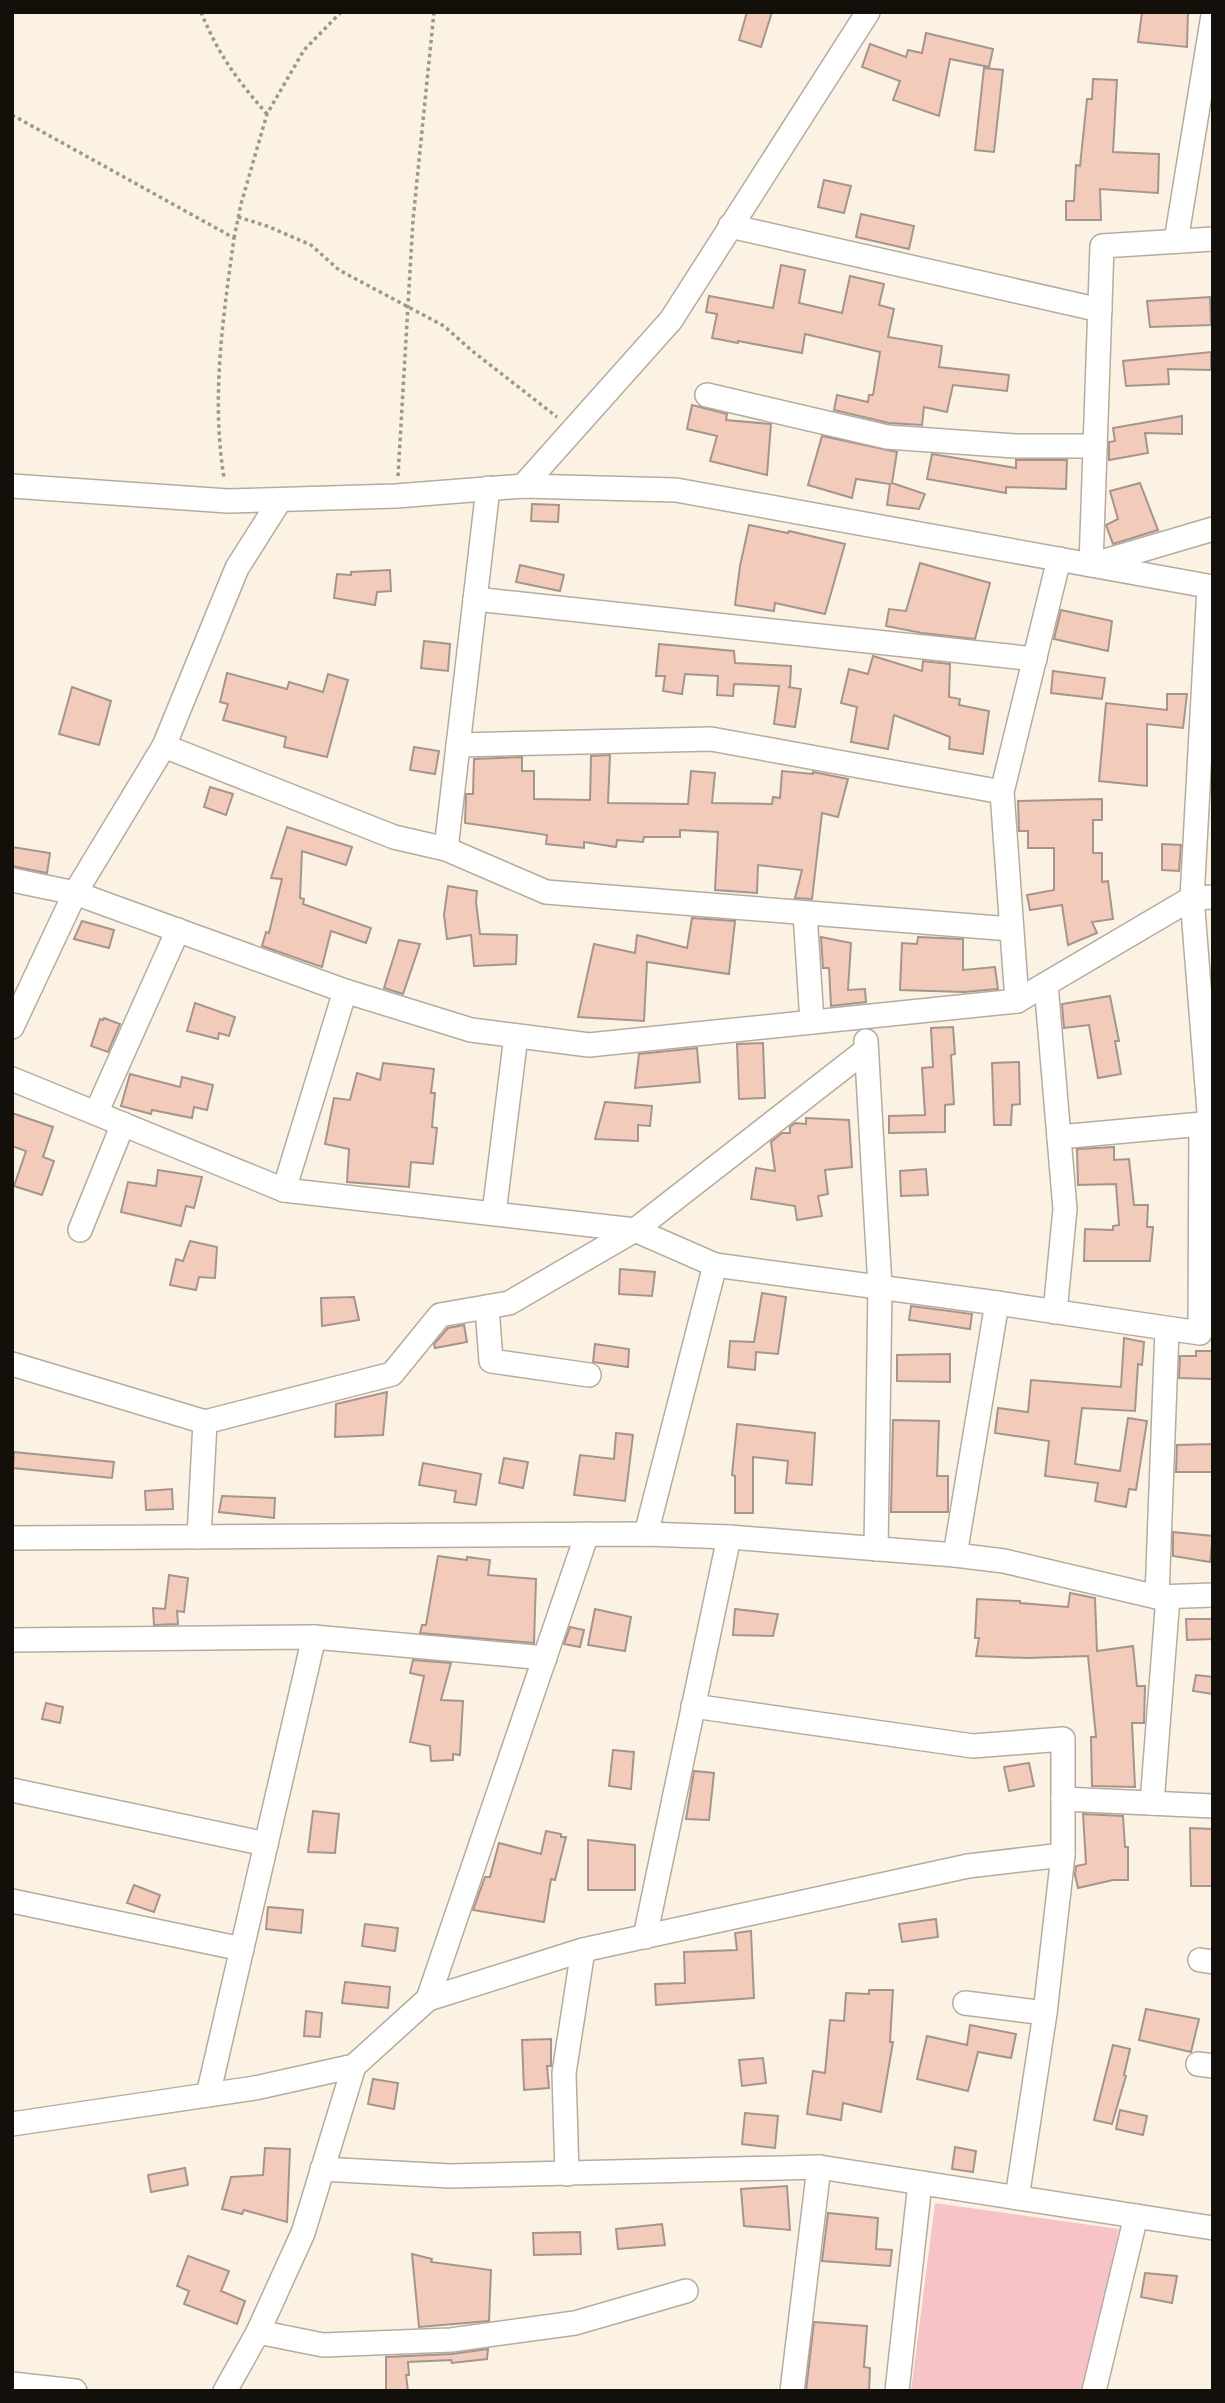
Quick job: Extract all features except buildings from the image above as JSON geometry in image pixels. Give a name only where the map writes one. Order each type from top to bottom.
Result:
[{"type":"street","points":[[523,486],[671,320],[868,12]]},
{"type":"street","points":[[1176,242],[1207,84],[1213,15]]},
{"type":"street","points":[[730,226],[1100,310]]},
{"type":"street","points":[[1091,565],[1102,246],[1213,239]]},
{"type":"street","points":[[707,395],[887,437],[1015,446],[1095,446]]},
{"type":"street","points":[[12,486],[228,501],[396,496],[523,486],[676,490],[1211,587],[1202,897],[1208,1124],[1200,1334],[715,1265],[635,1230],[284,1190],[12,1079]]},
{"type":"street","points":[[446,849],[488,488]]},
{"type":"street","points":[[12,1027],[75,893],[164,746],[237,568],[280,500]]},
{"type":"street","points":[[1091,565],[1213,529]]},
{"type":"street","points":[[1017,1001],[1002,792],[1059,559]]},
{"type":"street","points":[[475,599],[1035,659]]},
{"type":"street","points":[[458,745],[711,739],[1002,792]]},
{"type":"street","points":[[164,746],[394,837],[446,849],[546,892],[1012,929]]},
{"type":"street","points":[[12,880],[75,893],[345,991],[471,1030],[589,1045],[1017,1001],[1202,897]]},
{"type":"street","points":[[805,912],[812,1022]]},
{"type":"street","points":[[96,1113],[178,930]]},
{"type":"street","points":[[1046,984],[1065,1209],[1055,1312]]},
{"type":"street","points":[[284,1190],[345,991]]},
{"type":"street","points":[[864,1017],[880,1287],[876,1549]]},
{"type":"street","points":[[494,1213],[516,1036]]},
{"type":"street","points":[[12,1364],[205,1422],[392,1374],[440,1315],[509,1303],[635,1230],[866,1050]]},
{"type":"street","points":[[80,1230],[122,1124]]},
{"type":"street","points":[[1059,1137],[1208,1124]]},
{"type":"street","points":[[646,1534],[715,1265]]},
{"type":"street","points":[[955,1555],[997,1303]]},
{"type":"street","points":[[487,1307],[491,1361],[589,1375]]},
{"type":"street","points":[[1152,1803],[1162,1597],[1167,1329]]},
{"type":"street","points":[[198,1537],[205,1422]]},
{"type":"street","points":[[428,1999],[587,1534]]},
{"type":"street","points":[[12,1538],[587,1534],[729,1537],[955,1555],[1004,1561],[1162,1597],[1213,1595]]},
{"type":"street","points":[[645,1937],[729,1537]]},
{"type":"street","points":[[12,1640],[314,1637],[545,1658]]},
{"type":"street","points":[[208,2095],[314,1637]]},
{"type":"street","points":[[694,1706],[973,1746],[1063,1739],[1063,1856],[1045,2013],[1017,2198]]},
{"type":"street","points":[[12,1790],[266,1844]]},
{"type":"street","points":[[1063,1799],[1213,1806]]},
{"type":"street","points":[[225,2391],[258,2332],[303,2233],[354,2067],[428,1999],[583,1950],[968,1866],[1063,1856]]},
{"type":"street","points":[[12,1901],[242,1949]]},
{"type":"street","points":[[567,2174],[564,2073],[583,1950]]},
{"type":"street","points":[[965,2003],[1045,2013]]},
{"type":"street","points":[[12,2124],[255,2088],[354,2067]]},
{"type":"street","points":[[792,2391],[819,2167]]},
{"type":"street","points":[[322,2169],[450,2176],[819,2167],[1213,2228]]},
{"type":"street","points":[[897,2391],[920,2183]]},
{"type":"street","points":[[1094,2391],[1136,2217]]},
{"type":"street","points":[[258,2332],[323,2345],[451,2340],[575,2323],[686,2291]]},
{"type":"street","points":[[12,2384],[75,2391]]},
{"type":"path","points":[[201,12],[211,36],[238,82],[267,114]]},
{"type":"path","points":[[228,501],[219,448],[219,353],[238,217],[267,114],[304,50],[341,12]]},
{"type":"path","points":[[396,496],[410,308],[413,220],[434,12]]},
{"type":"path","points":[[12,115],[234,238]]},
{"type":"path","points":[[238,217],[311,245],[339,270],[444,326],[573,429]]},
{"type":"shaded area","points":[[935,2203],[1119,2229],[1084,2391],[911,2391]]}]
